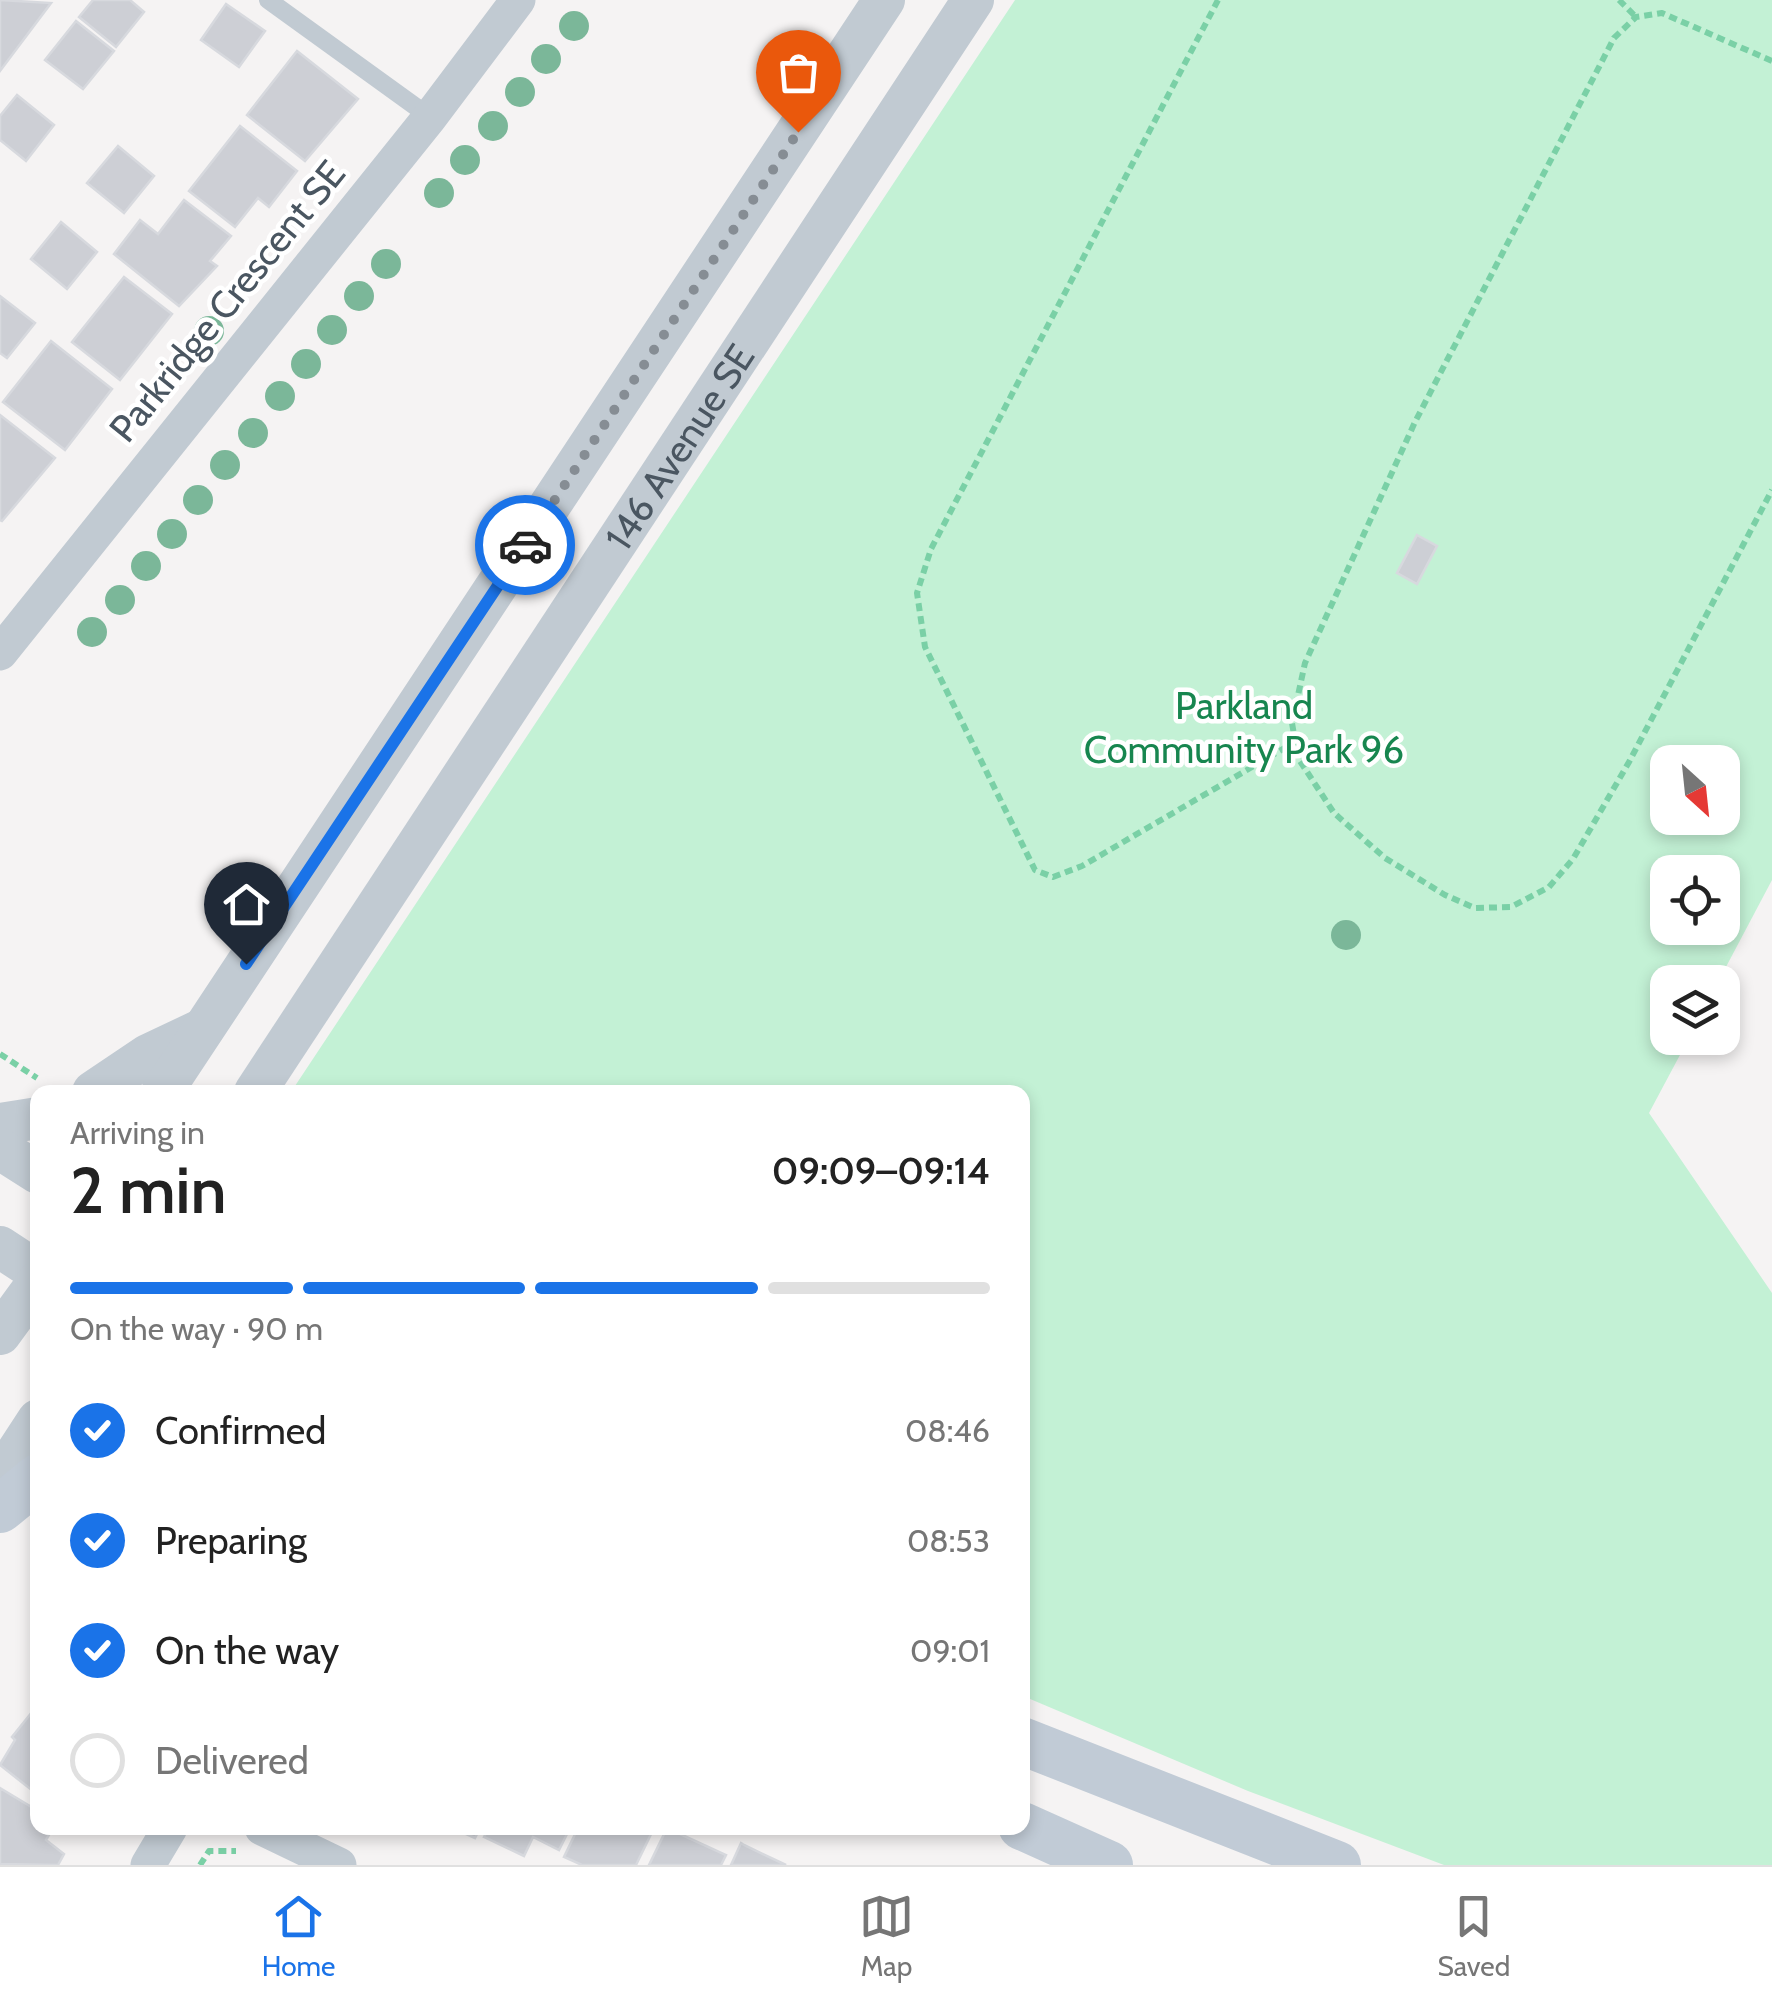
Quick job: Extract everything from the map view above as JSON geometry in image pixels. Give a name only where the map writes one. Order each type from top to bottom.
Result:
[{"type":"main road","points":[[0,1510],[30,1485]]},
{"type":"main road","points":[[1030,1744],[1337,1865]]},
{"type":"main road","points":[[1030,1830],[1108,1865]]},
{"type":"street","name":"Parkridge Crescent SE","points":[[0,653],[430,116],[518,0]]},
{"type":"street","name":"146 Avenue SE","points":[[167,1085],[884,0]]},
{"type":"street","name":"146 Avenue SE","points":[[259,1085],[973,0]]},
{"type":"street","points":[[103,1085],[148,1055],[203,1029]]},
{"type":"street","points":[[0,1124],[30,1106]]},
{"type":"street","points":[[0,1149],[30,1168]]},
{"type":"street","points":[[0,1246],[30,1267]]},
{"type":"street","points":[[0,1334],[30,1293]]},
{"type":"street","points":[[0,1478],[30,1432]]},
{"type":"street","points":[[148,1865],[166,1835]]},
{"type":"street","points":[[256,1842],[339,1865]]},
{"type":"lane","points":[[268,0],[430,116]]},
{"type":"path","points":[[1218,0],[931,549],[918,594],[925,647],[1035,870],[1053,877],[1082,866],[1295,742]]},
{"type":"path","points":[[1619,0],[1636,17]]},
{"type":"path","points":[[1772,62],[1662,13],[1636,17],[1614,38],[1415,422],[1305,663],[1292,723],[1298,758],[1334,813],[1385,858],[1445,895],[1475,908],[1511,906],[1549,887],[1572,859],[1629,762],[1772,490]]},
{"type":"path","points":[[0,1054],[30,1088]]},
{"type":"path","points":[[200,1865],[209,1851],[236,1850],[256,1842]]},
{"type":"green space","name":"Parkland Community Park 96","points":[[1015,0],[1772,0],[1772,880],[1740,940],[1740,855],[1650,855],[1650,945],[1738,945],[1727,965],[1650,965],[1650,1055],[1680,1055],[1649,1113],[1772,1293],[1772,1865],[1444,1865],[1248,1791],[1030,1699],[1030,1085],[296,1085]]},
{"type":"building","points":[[0,0],[51,3],[0,71]]},
{"type":"building","points":[[93,0],[130,0],[144,12],[116,47],[79,17]]},
{"type":"building","points":[[226,4],[265,31],[239,67],[201,40]]},
{"type":"building","points":[[76,21],[114,51],[83,89],[45,60]]},
{"type":"building","points":[[297,51],[358,99],[305,161],[247,115]]},
{"type":"building","points":[[17,95],[54,125],[26,161],[0,140],[0,116]]},
{"type":"building","points":[[240,126],[297,171],[269,207],[258,198],[235,227],[189,191]]},
{"type":"building","points":[[118,146],[154,176],[124,213],[87,183]]},
{"type":"building","points":[[184,200],[231,236],[210,261],[217,266],[179,306],[114,254],[140,220],[158,234]]},
{"type":"building","points":[[61,222],[97,252],[67,289],[31,259]]},
{"type":"building","points":[[124,277],[172,314],[120,380],[72,342]]},
{"type":"building","points":[[0,296],[35,323],[7,358],[0,353]]},
{"type":"building","points":[[51,341],[112,389],[65,450],[3,402]]},
{"type":"building","points":[[0,415],[55,458],[2,521],[0,520]]},
{"type":"building","points":[[1417,535],[1437,546],[1417,584],[1397,573]]},
{"type":"building","points":[[30,1714],[30,1789],[0,1765],[15,1740],[12,1737]]},
{"type":"building","points":[[0,1788],[30,1806],[30,1835],[49,1835],[46,1840],[64,1854],[58,1865],[0,1864]]},
{"type":"building","points":[[566,1835],[559,1850],[533,1837],[524,1856],[484,1837]]},
{"type":"building","points":[[575,1835],[651,1835],[636,1865],[582,1865],[564,1857]]},
{"type":"building","points":[[664,1835],[682,1835],[726,1855],[721,1865],[649,1865]]},
{"type":"building","points":[[741,1843],[744,1845],[786,1865],[731,1865]]},
{"type":"way so far","points":[[525,545],[798,132]]},
{"type":"route","points":[[246,964],[525,545]]}]
